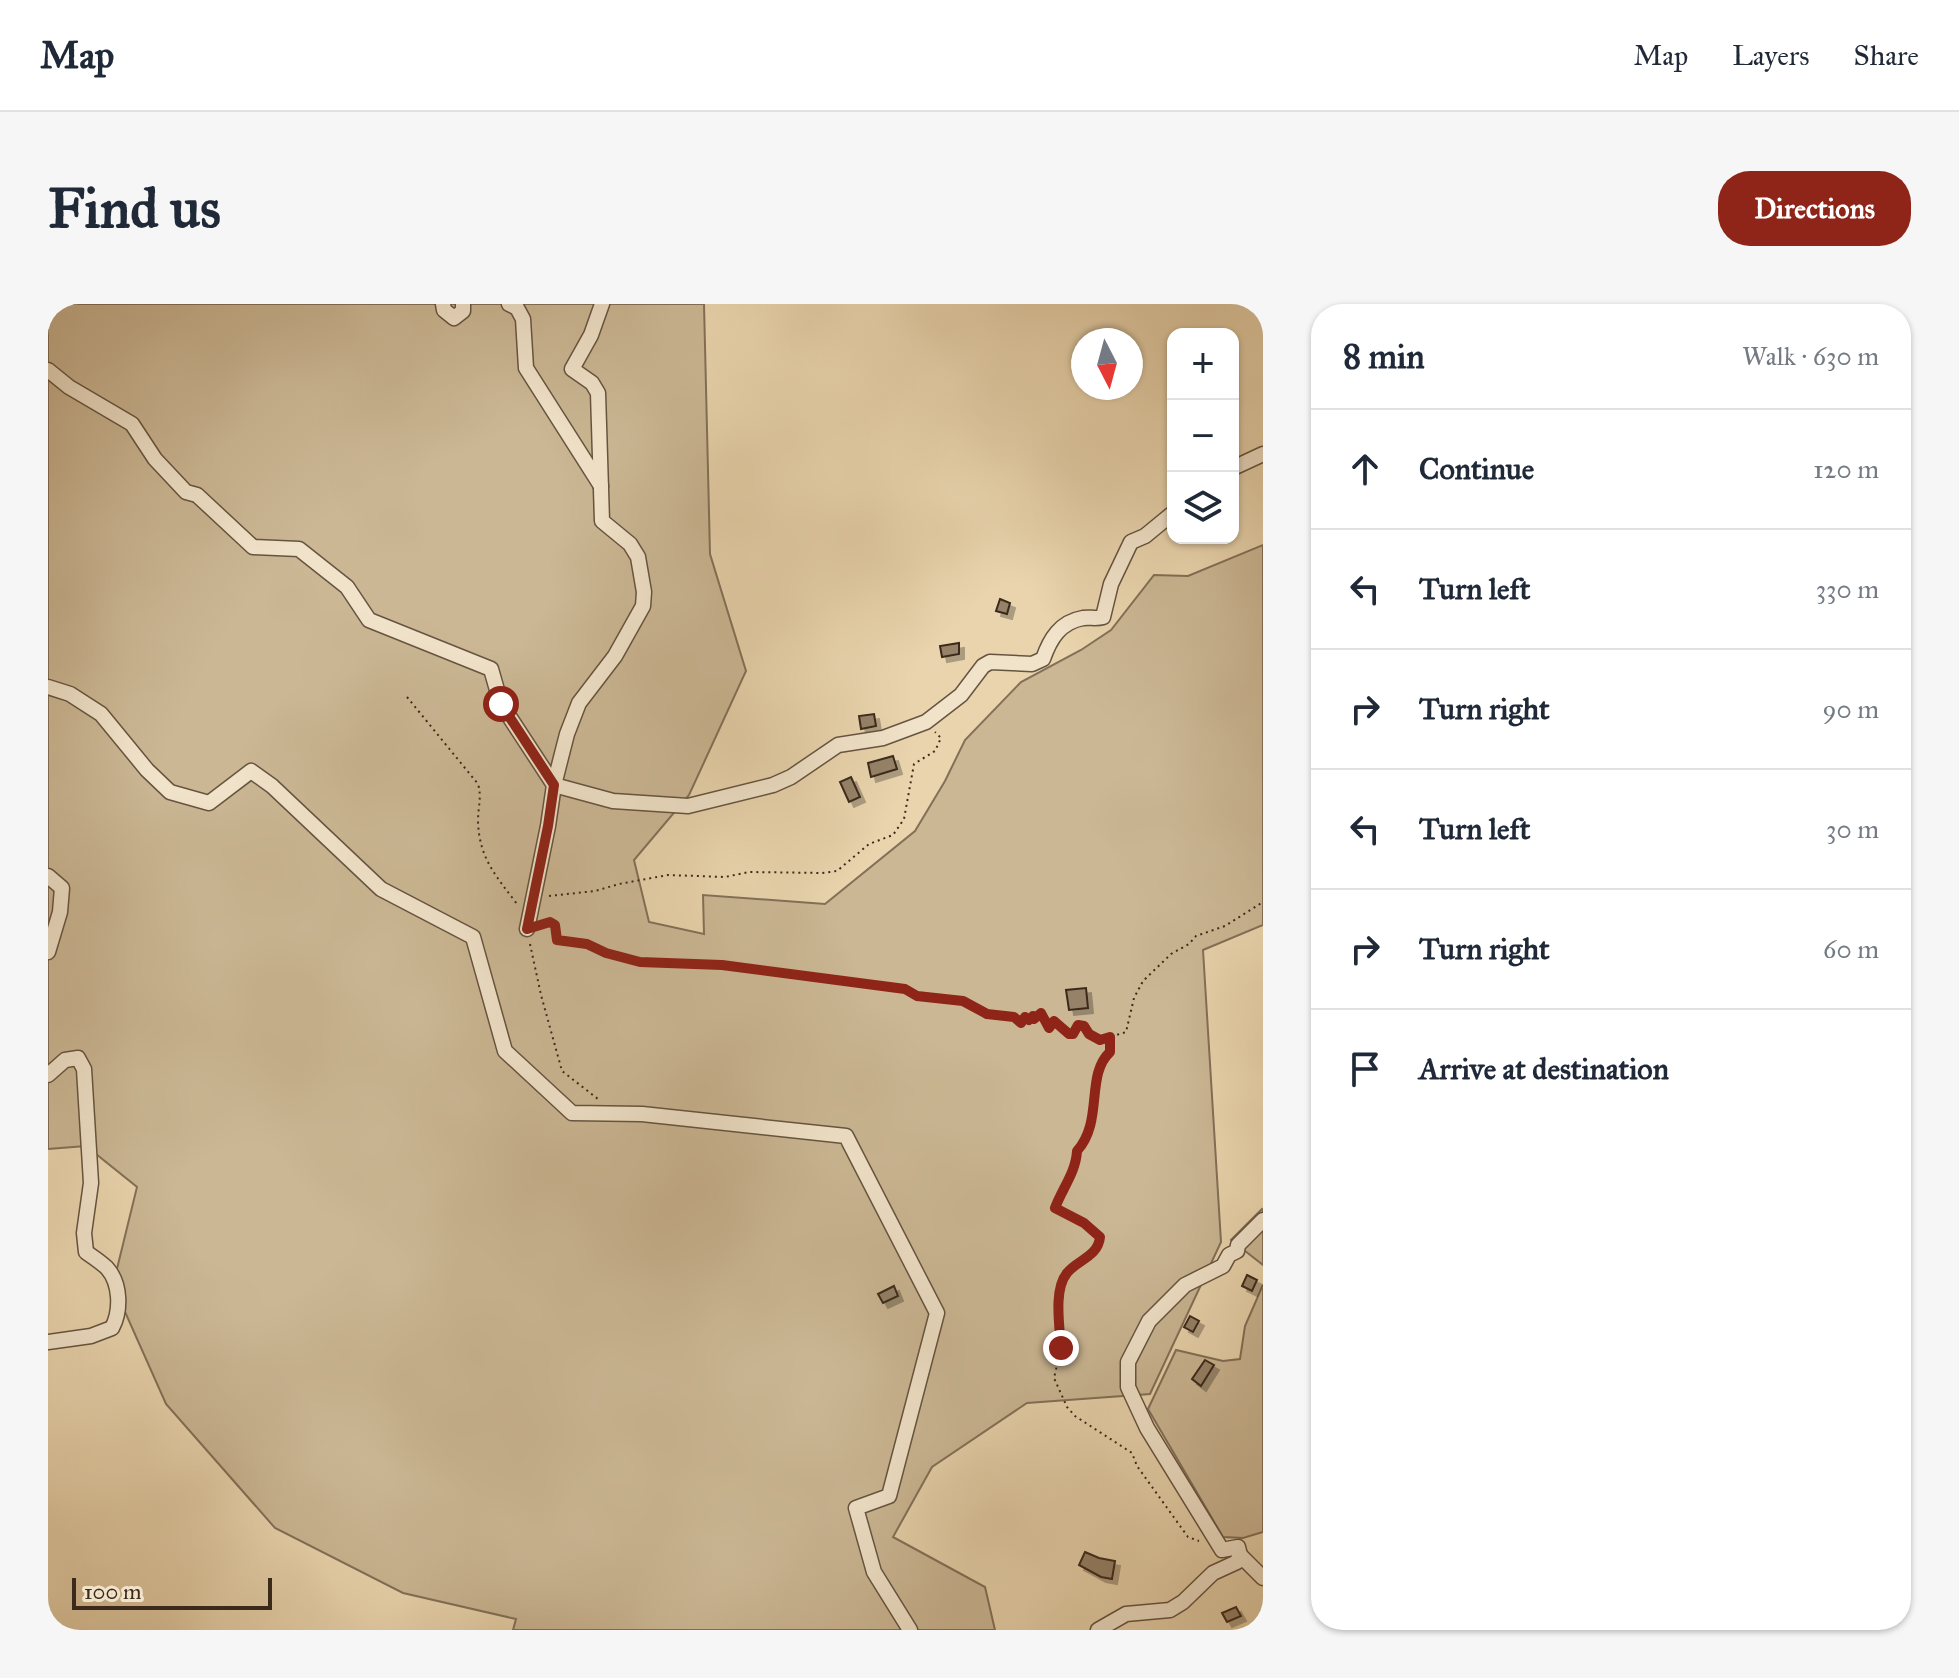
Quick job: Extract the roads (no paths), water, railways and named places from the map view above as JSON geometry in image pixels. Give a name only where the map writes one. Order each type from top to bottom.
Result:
[{"type":"street","points":[[443,304],[444,310],[454,318],[463,311],[463,304]]},
{"type":"street","points":[[509,304],[517,308],[523,319],[526,368],[601,486]]},
{"type":"street","points":[[527,929],[554,785],[567,734],[579,703],[615,656],[643,606],[644,592],[638,557],[630,544],[602,521],[598,393],[592,383],[572,369],[591,335],[602,304]]},
{"type":"street","points":[[48,370],[69,387],[132,424],[155,459],[186,492],[197,495],[253,547],[299,549],[347,587],[369,620],[491,669],[501,704],[554,785],[613,801],[688,806],[773,785],[791,777],[838,745],[883,738],[926,722],[961,695],[983,666],[990,662],[1032,664],[1043,659],[1054,635],[1062,626],[1083,618],[1103,617],[1111,584],[1131,542],[1145,536],[1167,518]]},
{"type":"street","points":[[1239,465],[1263,454]]},
{"type":"street","points":[[48,687],[70,694],[101,714],[147,770],[170,792],[209,803],[251,771],[272,786],[381,889],[473,937],[505,1051],[572,1113],[619,1114],[846,1136],[937,1313],[889,1496],[856,1508],[874,1572],[910,1630]]},
{"type":"street","points":[[48,876],[62,888],[60,912],[48,952]]},
{"type":"street","points":[[48,1075],[65,1060],[78,1058],[84,1069],[91,1183],[84,1233],[86,1252],[108,1269],[116,1287],[120,1314],[112,1328],[91,1336],[48,1342]]},
{"type":"street","points":[[1263,1220],[1238,1245],[1237,1251],[1229,1255],[1223,1266],[1185,1285],[1149,1321],[1128,1362],[1128,1387],[1151,1436],[1222,1550],[1238,1547],[1240,1555],[1263,1578]]},
{"type":"street","points":[[1098,1630],[1126,1614],[1170,1610],[1183,1602],[1213,1573],[1237,1562],[1240,1555]]}]
